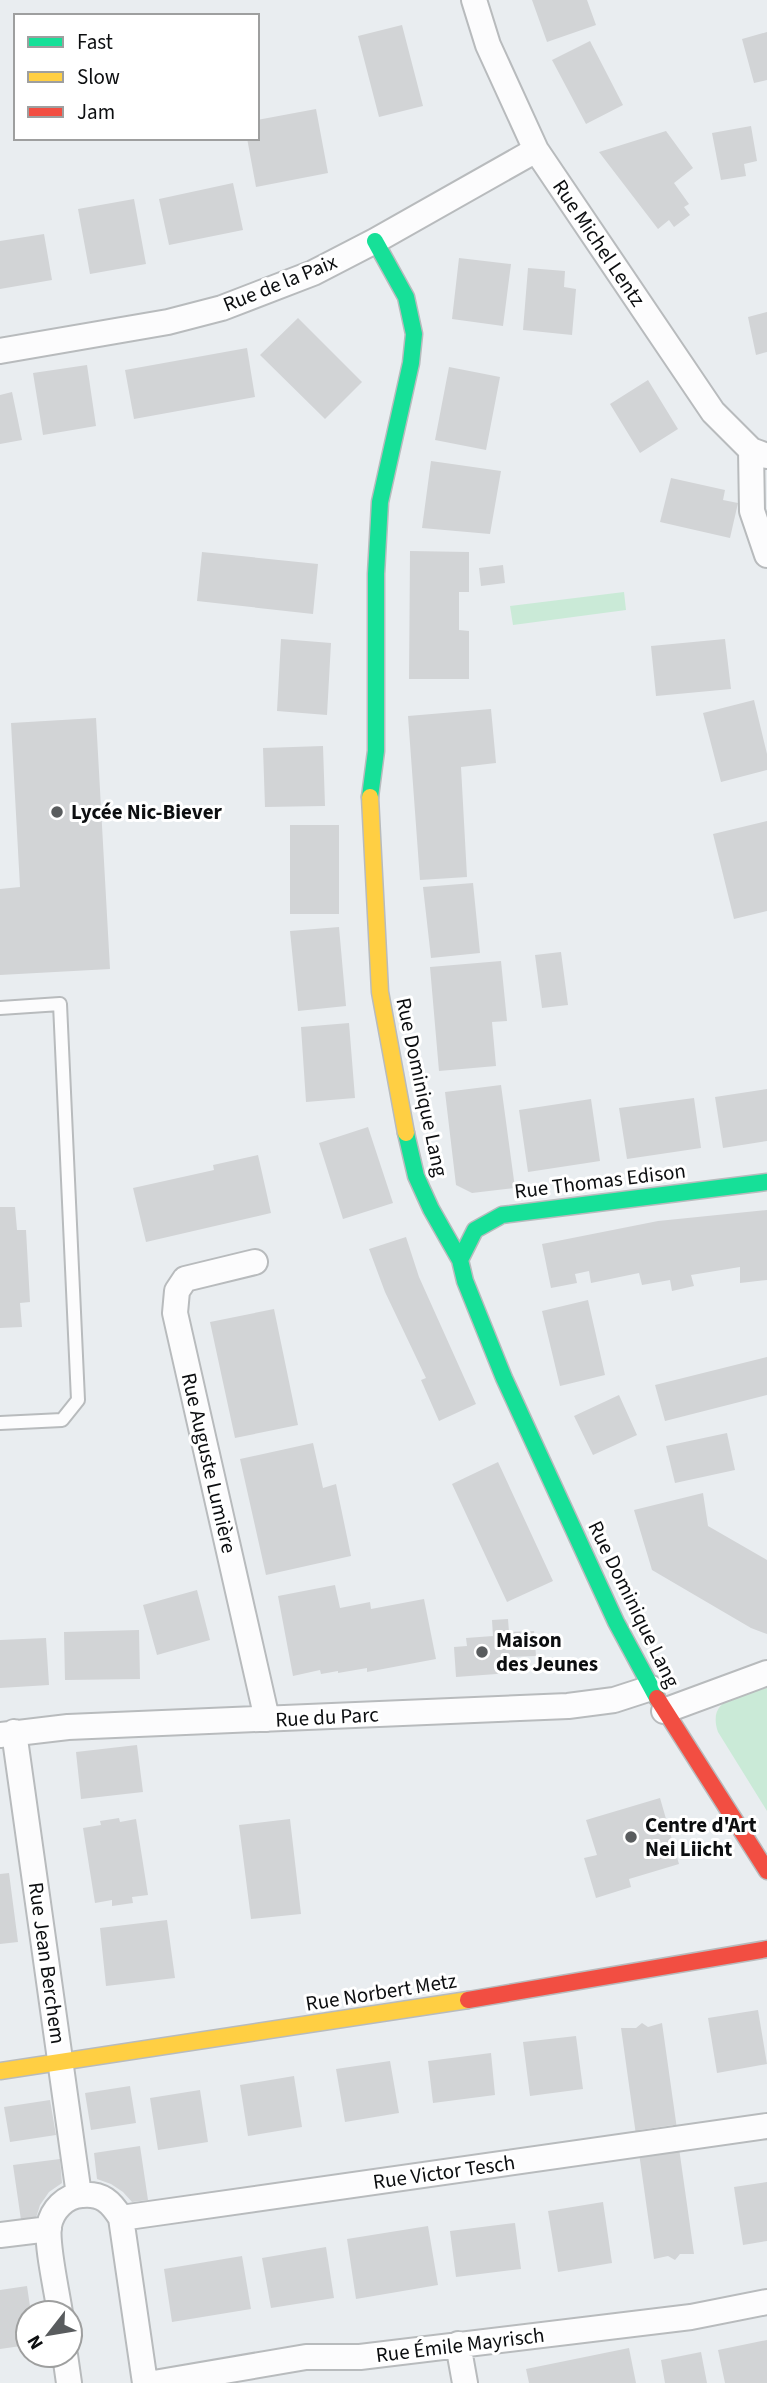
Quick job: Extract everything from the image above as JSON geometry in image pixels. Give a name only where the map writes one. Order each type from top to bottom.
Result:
[{"type":"street","name":"Rue Michel Lentz","points":[[474,0],[488,45],[536,150],[713,412],[759,453]]},
{"type":"street","name":"Rue de la Paix","points":[[0,351],[168,322],[222,308],[313,273],[536,150]]},
{"type":"street","name":"Rue Dominique Lang","points":[[375,241],[406,297],[414,334],[411,363],[380,502],[376,574],[376,751],[370,791],[380,992],[397,1093],[416,1176],[460,1260],[465,1281],[504,1378],[616,1622],[664,1711],[767,1871]]},
{"type":"street","points":[[759,453],[751,511],[767,555]]},
{"type":"street","name":"Rue Thomas Edison","points":[[460,1260],[475,1230],[502,1215],[767,1182]]},
{"type":"street","name":"Rue Auguste Lumière","points":[[255,1262],[185,1279],[177,1292],[175,1312],[267,1719]]},
{"type":"street","points":[[664,1711],[767,1673]]},
{"type":"street","name":"Rue du Parc","points":[[7,1734],[68,1727],[568,1706],[614,1700],[651,1688]]},
{"type":"street","name":"Rue Jean Berchem","points":[[7,1734],[61,2062],[79,2194]]},
{"type":"street","name":"Rue Norbert Metz","points":[[0,2071],[489,1997],[767,1949]]},
{"type":"street","name":"Rue Victor Tesch","points":[[121,2218],[767,2126]]},
{"type":"street","points":[[58,2299],[48,2228],[52,2213],[66,2199],[79,2194],[97,2195],[111,2203],[121,2218],[145,2383]]},
{"type":"street","points":[[0,2235],[48,2228]]},
{"type":"street","name":"Rue Émile Mayrisch","points":[[154,2383],[306,2357],[360,2357],[691,2317],[767,2302]]},
{"type":"street","points":[[458,2344],[465,2383]]},
{"type":"lane","points":[[0,1008],[60,1004],[79,1400],[62,1420],[0,1423]]},
{"type":"green space","points":[[624,592],[626,610],[513,625],[510,606]]},
{"type":"green space","points":[[767,1688],[767,1811],[718,1732],[716,1720],[717,1711],[729,1700]]},
{"type":"building","points":[[532,0],[587,0],[596,25],[547,42]]},
{"type":"building","points":[[402,25],[423,106],[379,117],[358,36]]},
{"type":"building","points":[[767,32],[767,80],[754,83],[742,39]]},
{"type":"building","points":[[590,41],[623,105],[586,124],[552,60]]},
{"type":"building","points":[[316,109],[328,173],[256,187],[247,140],[259,140],[259,120]]},
{"type":"building","points":[[751,126],[757,161],[744,164],[746,176],[721,180],[712,133]]},
{"type":"building","points":[[666,131],[693,168],[674,183],[689,204],[684,207],[690,215],[674,227],[669,220],[658,229],[599,152]]},
{"type":"building","points":[[233,183],[243,230],[169,245],[159,199]]},
{"type":"building","points":[[134,199],[146,264],[90,274],[78,209]]},
{"type":"building","points":[[44,234],[52,280],[0,289],[0,241]]},
{"type":"building","points":[[459,258],[511,264],[503,326],[452,319]]},
{"type":"building","points":[[528,268],[565,271],[564,287],[576,289],[572,335],[523,330]]},
{"type":"building","points":[[767,312],[767,352],[756,355],[748,317]]},
{"type":"building","points":[[298,318],[362,382],[325,419],[260,355]]},
{"type":"building","points":[[247,348],[255,397],[134,419],[125,370]]},
{"type":"building","points":[[87,365],[96,426],[43,435],[33,373]]},
{"type":"building","points":[[449,367],[500,377],[486,450],[435,440]]},
{"type":"building","points":[[648,380],[678,429],[640,453],[610,404]]},
{"type":"building","points":[[12,392],[22,440],[0,444],[0,395]]},
{"type":"building","points":[[431,461],[501,471],[490,534],[422,528]]},
{"type":"building","points":[[671,478],[725,490],[723,500],[738,503],[730,538],[660,522]]},
{"type":"building","points":[[410,551],[469,552],[469,592],[459,592],[459,630],[469,631],[469,679],[409,679]]},
{"type":"building","points":[[202,552],[318,564],[313,614],[197,601]]},
{"type":"building","points":[[503,565],[505,583],[481,586],[479,568]]},
{"type":"building","points":[[281,639],[331,643],[327,715],[277,711]]},
{"type":"building","points":[[725,639],[731,689],[656,696],[651,646]]},
{"type":"building","points":[[754,700],[767,754],[767,770],[721,782],[703,713]]},
{"type":"building","points":[[491,709],[496,763],[461,767],[467,877],[420,880],[408,716]]},
{"type":"building","points":[[96,718],[110,969],[0,975],[0,889],[20,887],[11,723]]},
{"type":"building","points":[[323,746],[325,806],[265,807],[263,748]]},
{"type":"building","points":[[767,821],[767,911],[734,919],[713,834]]},
{"type":"building","points":[[290,825],[339,825],[339,914],[290,914]]},
{"type":"building","points":[[473,883],[480,953],[431,958],[423,887]]},
{"type":"building","points":[[339,927],[346,1006],[298,1011],[290,931]]},
{"type":"building","points":[[561,952],[568,1005],[542,1008],[535,955]]},
{"type":"building","points":[[501,961],[507,1021],[492,1022],[496,1066],[439,1071],[430,967]]},
{"type":"building","points":[[349,1023],[355,1098],[306,1102],[301,1027]]},
{"type":"building","points":[[501,1085],[515,1188],[472,1193],[456,1185],[445,1092]]},
{"type":"building","points":[[767,1089],[767,1141],[723,1148],[715,1097]]},
{"type":"building","points":[[694,1098],[701,1148],[627,1159],[619,1108]]},
{"type":"building","points":[[591,1099],[600,1161],[528,1172],[519,1110]]},
{"type":"building","points":[[368,1127],[393,1203],[343,1219],[319,1143]]},
{"type":"building","points":[[258,1155],[271,1213],[146,1242],[133,1188],[214,1170],[213,1165]]},
{"type":"building","points":[[0,1207],[15,1207],[17,1230],[26,1230],[30,1302],[20,1303],[22,1327],[0,1328]]},
{"type":"building","points":[[767,1210],[767,1280],[740,1283],[740,1267],[691,1275],[694,1286],[672,1291],[670,1280],[642,1285],[639,1273],[591,1283],[589,1271],[575,1274],[577,1283],[551,1288],[542,1244],[658,1221]]},
{"type":"building","points":[[406,1237],[419,1277],[476,1404],[439,1421],[421,1380],[426,1378],[385,1292],[369,1249]]},
{"type":"building","points":[[588,1300],[605,1375],[560,1386],[542,1311]]},
{"type":"building","points":[[274,1309],[298,1425],[235,1438],[210,1322]]},
{"type":"building","points":[[767,1357],[767,1395],[665,1421],[655,1385]]},
{"type":"building","points":[[619,1395],[637,1435],[593,1455],[574,1416]]},
{"type":"building","points":[[727,1433],[735,1470],[675,1483],[666,1446]]},
{"type":"building","points":[[313,1443],[323,1488],[336,1484],[351,1556],[266,1575],[240,1459]]},
{"type":"building","points":[[498,1462],[553,1581],[507,1602],[452,1484]]},
{"type":"building","points":[[703,1493],[708,1526],[767,1560],[767,1634],[751,1628],[652,1570],[634,1510]]},
{"type":"building","points":[[335,1585],[340,1608],[370,1602],[371,1609],[424,1599],[436,1659],[367,1672],[367,1668],[321,1674],[320,1670],[293,1676],[278,1596]]},
{"type":"building","points":[[197,1590],[210,1640],[157,1655],[143,1605]]},
{"type":"building","name":"Maison des Jeunes","points":[[508,1619],[509,1632],[534,1631],[536,1656],[510,1657],[511,1673],[456,1677],[454,1647],[467,1646],[466,1638],[493,1636],[492,1620]]},
{"type":"building","points":[[139,1630],[140,1679],[65,1680],[64,1632]]},
{"type":"building","points":[[46,1638],[49,1685],[0,1688],[0,1640]]},
{"type":"building","points":[[137,1745],[143,1792],[81,1799],[76,1752]]},
{"type":"building","name":"Centre d'Art Nei Liicht","points":[[660,1798],[679,1864],[629,1879],[631,1887],[596,1898],[584,1858],[597,1855],[586,1820]]},
{"type":"building","points":[[119,1818],[120,1822],[136,1819],[148,1895],[132,1897],[133,1903],[112,1906],[112,1900],[95,1903],[83,1828],[101,1825],[100,1821]]},
{"type":"building","points":[[290,1819],[301,1914],[251,1919],[239,1825]]},
{"type":"building","points":[[9,1873],[18,1942],[0,1944],[0,1874]]},
{"type":"building","points":[[167,1920],[175,1978],[106,1986],[100,1928]]},
{"type":"building","points":[[758,2010],[767,2064],[717,2073],[708,2018]]},
{"type":"building","points":[[642,2023],[648,2027],[662,2023],[677,2129],[674,2130],[673,2125],[639,2130],[636,2135],[621,2028],[636,2028]]},
{"type":"building","points":[[576,2036],[583,2089],[530,2096],[523,2042]]},
{"type":"building","points":[[491,2053],[495,2095],[433,2103],[428,2061]]},
{"type":"building","points":[[390,2061],[399,2113],[345,2122],[336,2069]]},
{"type":"building","points":[[294,2076],[302,2127],[248,2136],[240,2085]]},
{"type":"building","points":[[130,2086],[136,2123],[91,2130],[85,2093]]},
{"type":"building","points":[[200,2090],[208,2142],[158,2150],[150,2098]]},
{"type":"building","points":[[50,2100],[56,2135],[10,2142],[4,2107]]},
{"type":"building","points":[[140,2146],[148,2200],[132,2202],[111,2184],[97,2179],[94,2153]]},
{"type":"building","points":[[676,2148],[679,2148],[694,2254],[680,2254],[675,2260],[668,2256],[654,2259],[639,2153],[642,2153],[642,2157],[677,2152]]},
{"type":"building","points":[[60,2159],[62,2183],[49,2192],[40,2205],[36,2218],[21,2220],[13,2165]]},
{"type":"building","points":[[767,2182],[767,2241],[743,2245],[734,2187]]},
{"type":"building","points":[[603,2202],[612,2263],[558,2272],[548,2211]]},
{"type":"building","points":[[515,2223],[521,2269],[456,2277],[450,2231]]},
{"type":"building","points":[[428,2226],[438,2285],[356,2299],[347,2239]]},
{"type":"building","points":[[326,2247],[334,2298],[271,2308],[262,2258]]},
{"type":"building","points":[[242,2256],[251,2309],[172,2322],[164,2269]]},
{"type":"building","points":[[27,2286],[29,2299],[14,2299],[14,2347],[0,2349],[0,2290]]},
{"type":"building","points":[[767,2340],[767,2383],[725,2383],[718,2350]]},
{"type":"building","points":[[629,2348],[636,2383],[529,2383],[526,2369]]},
{"type":"building","points":[[701,2352],[707,2383],[665,2383],[661,2360]]},
{"type":"traffic: fast","points":[[370,797],[376,751],[376,574],[380,502],[411,363],[414,334],[406,297],[375,241]]},
{"type":"traffic: fast","points":[[406,1133],[416,1176],[460,1260],[465,1281],[504,1378],[616,1622],[657,1698]]},
{"type":"traffic: fast","points":[[460,1260],[475,1230],[502,1215],[767,1182]]},
{"type":"traffic: slow","points":[[370,797],[380,992],[406,1133]]},
{"type":"traffic: slow","points":[[0,2071],[468,2000]]},
{"type":"traffic: jam","points":[[657,1698],[767,1871]]},
{"type":"traffic: jam","points":[[468,2000],[767,1949]]},
{"type":"place","name":"Lycée Nic-Biever","points":[[57,812]]},
{"type":"place","name":"Maison des Jeunes","points":[[482,1652]]},
{"type":"place","name":"Centre d'Art Nei Liicht","points":[[631,1837]]}]
